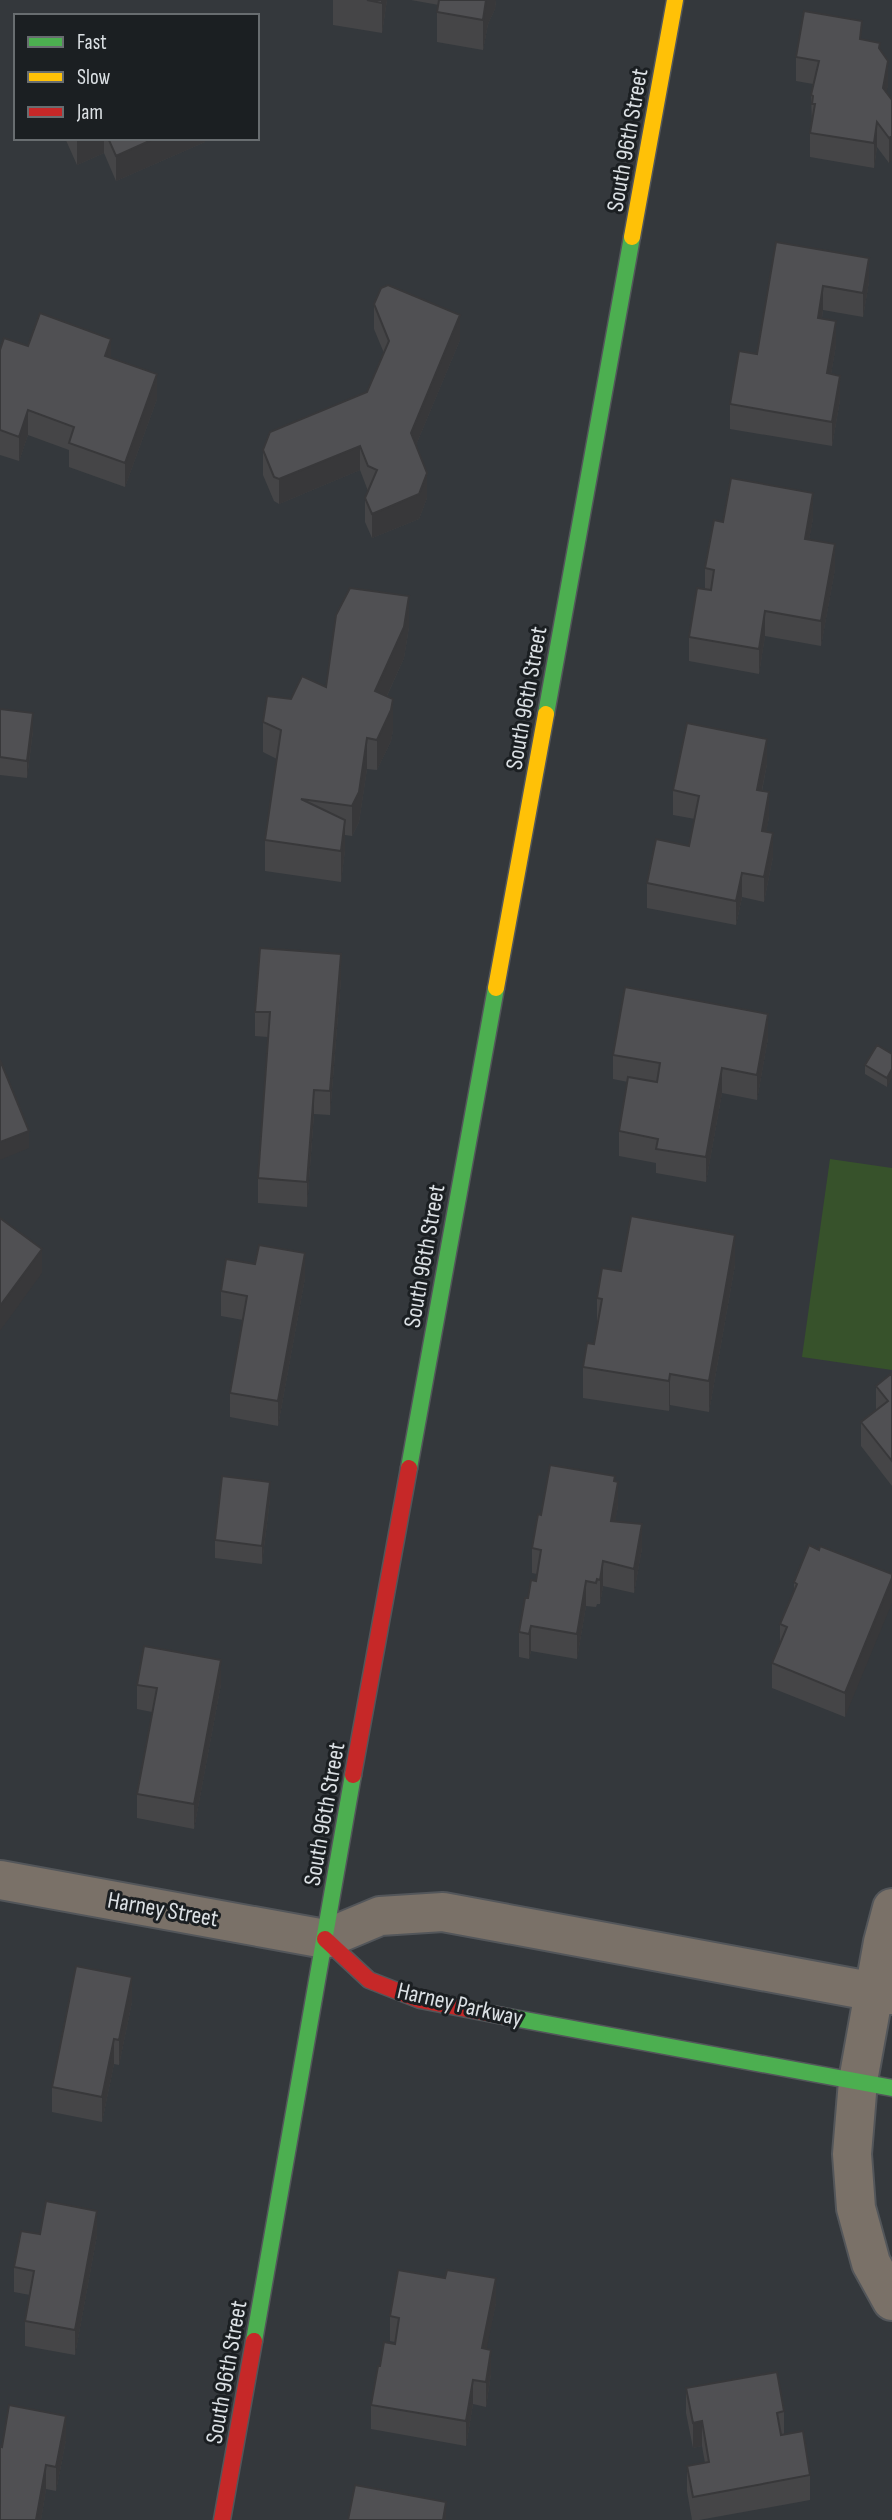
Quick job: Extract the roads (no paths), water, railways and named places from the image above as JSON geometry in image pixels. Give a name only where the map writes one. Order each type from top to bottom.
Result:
[{"type":"street","name":"South 96th Street","points":[[222,2520],[675,0]]},
{"type":"street","name":"Harney Street","points":[[0,1880],[325,1938]]},
{"type":"street","points":[[892,1909],[875,2084],[852,2154],[856,2208],[871,2263],[892,2301]]},
{"type":"street","points":[[325,1938],[380,1916],[443,1912],[883,1994]]},
{"type":"street","name":"Harney Parkway","points":[[325,1938],[369,1980],[420,2000],[875,2084]]}]
